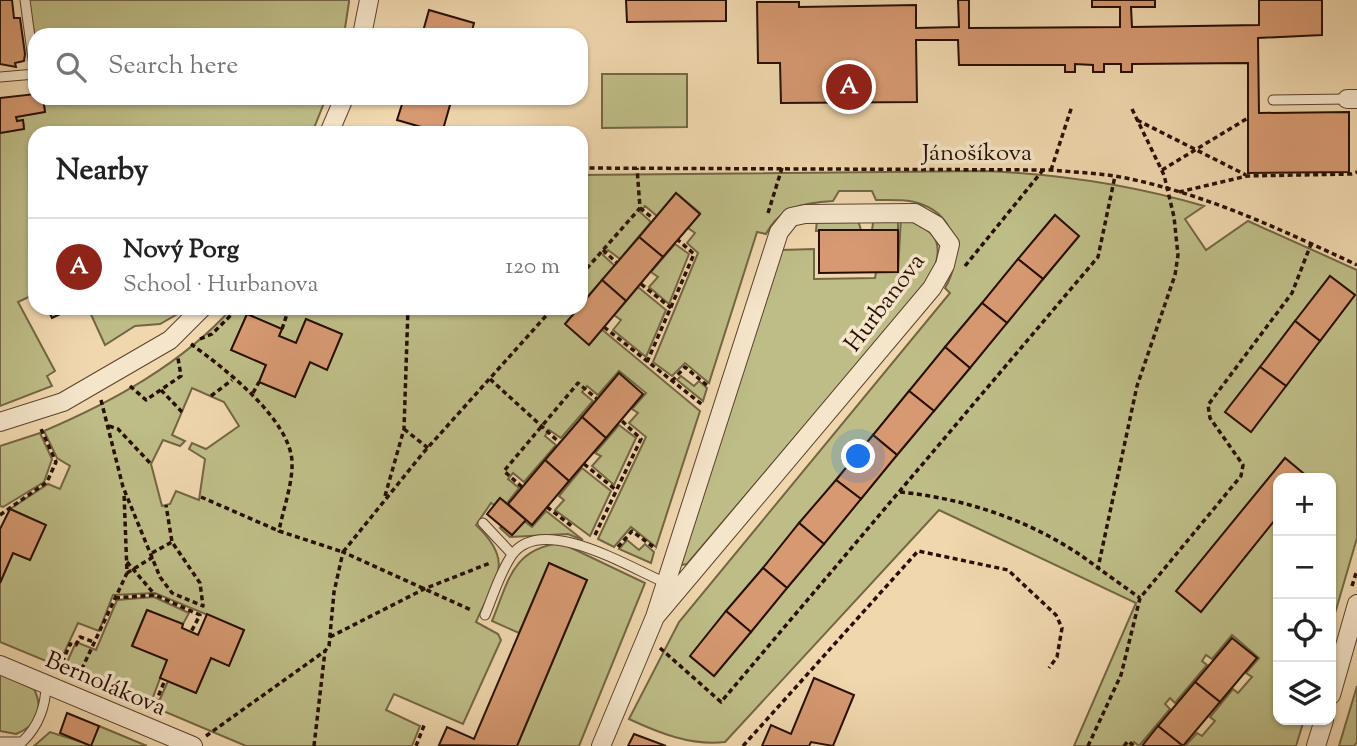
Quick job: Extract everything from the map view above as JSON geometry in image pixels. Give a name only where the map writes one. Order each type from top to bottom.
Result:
[{"type":"street","points":[[363,28],[369,0]]},
{"type":"street","points":[[332,126],[341,105]]},
{"type":"street","name":"Hurbanova","points":[[601,746],[655,617],[779,232],[791,217],[805,214],[915,213],[936,225],[950,244],[945,265],[932,288],[655,617]]},
{"type":"street","points":[[0,422],[63,402],[170,340],[195,315]]},
{"type":"street","points":[[1336,678],[1357,604]]},
{"type":"street","name":"Bernolákova","points":[[0,665],[51,681],[196,744]]},
{"type":"street","points":[[1316,746],[1322,725]]},
{"type":"lane","points":[[25,0],[28,28]]},
{"type":"lane","points":[[0,77],[28,75]]},
{"type":"lane","points":[[1273,100],[1352,99]]},
{"type":"lane","points":[[489,524],[512,554]]},
{"type":"lane","points":[[485,615],[512,554],[537,540],[563,538],[666,583]]},
{"type":"lane","points":[[0,742],[22,742],[30,735],[51,681]]},
{"type":"path","points":[[1051,170],[1072,106]]},
{"type":"path","points":[[1098,568],[1137,386],[1175,275],[1178,255],[1174,217],[1161,170],[1132,109]]},
{"type":"path","points":[[1161,170],[1248,118]]},
{"type":"path","points":[[1136,120],[1169,134],[1193,151],[1247,176]]},
{"type":"path","name":"Jánošíkova","points":[[588,168],[1051,170],[1115,176],[1177,192],[1264,222],[1357,265]]},
{"type":"path","points":[[588,267],[640,208],[637,168]]},
{"type":"path","points":[[779,232],[763,229],[782,168]]},
{"type":"path","points":[[958,275],[1043,170]]},
{"type":"path","points":[[1177,192],[1247,176],[1357,172]]},
{"type":"path","points":[[645,643],[659,647],[721,702],[1098,257],[1115,176]]},
{"type":"path","points":[[640,208],[654,219]]},
{"type":"path","points":[[647,362],[694,254],[678,240]]},
{"type":"path","points":[[1088,746],[1121,675],[1140,598],[1241,476],[1242,465],[1210,418],[1208,405],[1292,293],[1311,244]]},
{"type":"path","points":[[603,250],[617,263]]},
{"type":"path","points":[[641,284],[671,308]]},
{"type":"path","points":[[231,315],[212,334],[189,343],[225,368],[233,380],[253,393],[289,446],[292,461],[279,531]]},
{"type":"path","points":[[282,329],[287,315]]},
{"type":"path","points":[[385,498],[404,429],[408,315]]},
{"type":"path","points":[[314,746],[325,652],[330,637],[334,592],[343,552],[385,498],[547,315]]},
{"type":"path","points":[[604,327],[708,410]]},
{"type":"path","points":[[128,384],[146,400],[161,390],[181,376],[176,352]]},
{"type":"path","points":[[672,382],[685,367],[713,391]]},
{"type":"path","points":[[490,379],[560,443]]},
{"type":"path","points":[[211,396],[233,380]]},
{"type":"path","points":[[253,393],[259,382]]},
{"type":"path","points":[[522,487],[504,471],[578,383],[597,399]]},
{"type":"path","points":[[161,390],[182,412]]},
{"type":"path","points":[[74,686],[127,573],[123,487],[101,400]]},
{"type":"path","points":[[588,549],[641,439],[621,420]]},
{"type":"path","points":[[109,426],[118,429],[151,464]]},
{"type":"path","points":[[0,515],[47,482],[56,461],[41,429]]},
{"type":"path","points":[[404,429],[429,448]]},
{"type":"path","points":[[584,464],[616,490]]},
{"type":"path","points":[[123,487],[167,590],[202,606],[200,583],[172,542],[166,505]]},
{"type":"path","points":[[899,492],[951,499],[980,507],[1073,548],[1140,598]]},
{"type":"path","points":[[201,497],[279,531],[343,552],[485,615]]},
{"type":"path","points":[[547,507],[555,514]]},
{"type":"path","points":[[614,551],[632,531],[663,555]]},
{"type":"path","points":[[127,573],[172,542]]},
{"type":"path","points":[[743,746],[918,551],[1008,570],[1056,615],[1062,628],[1057,657],[1049,668]]},
{"type":"path","points":[[330,637],[424,589],[512,554]]},
{"type":"path","points":[[127,562],[155,595],[200,615],[191,632]]},
{"type":"path","points":[[115,598],[155,595]]},
{"type":"path","points":[[51,681],[70,644],[76,645],[80,637],[94,642]]},
{"type":"path","points":[[196,744],[325,652]]},
{"type":"path","points":[[148,719],[165,680]]},
{"type":"path","points":[[416,746],[425,723]]},
{"type":"path","points":[[1124,746],[1128,741],[1134,746]]},
{"type":"shaded area","points":[[28,0],[349,0],[345,28],[33,28]]},
{"type":"shaded area","points":[[602,74],[687,74],[687,127],[602,128]]},
{"type":"shaded area","points":[[44,105],[323,105],[315,126],[28,126],[28,297],[18,302],[55,371],[47,376],[52,386],[0,406],[0,133],[24,129],[23,121],[17,121],[16,117],[45,112]]},
{"type":"shaded area","points":[[984,171],[1123,186],[1204,206],[1185,219],[1206,250],[1248,221],[1357,270],[1357,538],[1336,610],[1336,473],[1303,473],[1285,458],[1177,591],[1201,611],[1273,522],[1273,725],[1302,725],[1296,746],[1185,746],[1197,733],[1202,736],[1215,721],[1210,717],[1233,689],[1238,693],[1252,677],[1246,673],[1259,658],[1232,635],[1212,659],[1206,655],[1202,661],[1207,665],[1175,703],[1170,698],[1165,704],[1170,709],[1139,746],[1134,742],[1131,746],[1074,746],[1136,603],[939,510],[725,742],[688,740],[629,719],[679,622],[950,293],[945,288],[951,276],[955,252],[949,228],[933,210],[916,202],[876,200],[872,191],[839,191],[833,201],[803,205],[786,212],[766,234],[757,232],[709,383],[685,363],[672,376],[653,362],[698,253],[687,243],[695,233],[688,228],[700,213],[676,193],[657,216],[645,206],[640,212],[651,222],[620,259],[608,250],[603,255],[615,266],[588,296],[588,175]],"holes":[[[1055,215],[1079,236],[714,676],[690,656]],[[1330,276],[1355,295],[1251,431],[1226,412]]]},
{"type":"shaded area","points":[[874,216],[898,217],[898,230],[872,230]]},
{"type":"shaded area","points":[[857,217],[861,230],[816,231],[817,219]]},
{"type":"shaded area","points":[[901,217],[922,226],[934,238],[938,254],[931,277],[687,564],[681,565],[781,250],[814,249],[814,279],[875,278],[876,272],[898,272]]},
{"type":"shaded area","points":[[675,244],[689,254],[669,304],[649,287],[658,277],[651,272]]},
{"type":"shaded area","points":[[638,287],[666,310],[646,357],[613,330],[621,320],[614,315]]},
{"type":"shaded area","points":[[91,315],[176,315],[160,324],[135,326],[105,345]]},
{"type":"shaded area","points":[[225,315],[247,315],[232,350],[266,365],[259,382],[295,397],[310,362],[327,369],[342,334],[306,319],[296,343],[279,336],[282,329],[249,315],[584,315],[700,411],[656,547],[631,527],[614,547],[598,539],[646,437],[629,423],[638,413],[632,409],[646,393],[619,371],[598,395],[587,386],[582,392],[593,401],[561,438],[549,430],[545,436],[556,445],[524,482],[513,473],[508,479],[519,488],[507,503],[500,498],[494,505],[491,503],[476,525],[496,550],[499,561],[495,582],[476,622],[498,634],[501,640],[463,724],[394,694],[386,710],[420,726],[412,746],[246,746],[156,708],[168,681],[196,693],[211,658],[229,665],[244,630],[155,593],[113,595],[99,631],[78,623],[58,666],[0,642],[0,583],[13,553],[30,560],[45,525],[10,509],[48,484],[60,489],[70,466],[57,458],[44,431],[145,380],[191,347]],"holes":[[[192,388],[224,402],[239,426],[206,449],[192,443],[189,449],[205,459],[199,500],[176,491],[170,504],[162,506],[151,464],[163,440],[180,446],[185,441],[172,435]]]},
{"type":"shaded area","points":[[681,376],[694,386],[699,381],[707,388],[703,401],[677,380]]},
{"type":"shaded area","points":[[619,425],[636,438],[614,485],[592,466],[601,456],[595,453]]},
{"type":"shaded area","points":[[40,433],[52,459],[44,482],[3,507],[0,506],[0,446]]},
{"type":"shaded area","points":[[582,468],[611,491],[590,536],[555,510],[564,500],[559,496]]},
{"type":"shaded area","points":[[546,511],[583,540],[568,534],[510,537],[500,528],[502,526],[512,535],[524,521],[532,527]]},
{"type":"shaded area","points":[[627,540],[639,550],[645,544],[654,552],[651,563],[619,549]]},
{"type":"shaded area","points":[[561,543],[645,583],[579,746],[517,746],[587,580],[549,563],[519,633],[492,621],[514,569],[532,552]]},
{"type":"shaded area","points":[[154,597],[189,613],[183,624],[147,610],[132,645],[167,660],[150,705],[64,669],[76,642],[96,650],[117,600]]},
{"type":"shaded area","points":[[0,674],[34,689],[37,696],[38,710],[34,722],[16,734],[0,731]]},
{"type":"shaded area","points":[[1357,686],[1357,742],[1354,746],[1339,746]]},
{"type":"shaded area","points":[[99,726],[147,746],[34,746],[50,732],[91,745]]},
{"type":"building","points":[[0,0],[12,0],[14,18],[20,18],[25,54],[24,61],[15,63],[16,67],[0,64]]},
{"type":"building","points":[[626,0],[726,0],[726,21],[627,22]]},
{"type":"building","points":[[958,0],[969,0],[969,28],[1120,27],[1120,7],[1092,7],[1092,0],[1155,0],[1155,7],[1131,7],[1132,27],[1259,25],[1259,0],[1322,0],[1322,35],[1258,38],[1259,113],[1349,112],[1349,172],[1248,173],[1248,63],[1132,64],[1132,72],[1121,72],[1121,64],[1104,64],[1104,72],[1093,72],[1093,65],[1075,64],[1075,72],[1065,72],[1065,65],[959,65],[958,40],[916,40],[917,102],[781,103],[780,63],[758,63],[757,2],[799,2],[799,7],[916,5],[916,28],[959,27]]},
{"type":"building","points":[[429,10],[474,23],[473,28],[424,28]]},
{"type":"building","points":[[28,95],[28,105],[44,105],[45,112],[16,117],[17,121],[23,120],[24,129],[0,133],[0,98]]},
{"type":"building","points":[[402,105],[450,105],[444,126],[418,126],[397,120]]},
{"type":"building","points":[[676,193],[700,214],[663,257],[639,237]]},
{"type":"building","points":[[1055,215],[1079,236],[1043,279],[1018,259]]},
{"type":"building","points":[[819,230],[898,230],[898,272],[819,273]]},
{"type":"building","points":[[639,237],[663,257],[626,301],[602,280]]},
{"type":"building","points":[[1018,259],[1043,279],[1007,323],[982,303]]},
{"type":"building","points":[[1330,276],[1355,295],[1320,341],[1295,321]]},
{"type":"building","points":[[602,280],[626,301],[589,345],[565,324],[573,315],[588,315],[588,297]]},
{"type":"building","points":[[982,303],[1007,323],[970,368],[945,347]]},
{"type":"building","points":[[247,315],[282,329],[279,336],[296,343],[306,319],[342,334],[327,370],[310,362],[295,397],[259,382],[266,365],[231,350]]},
{"type":"building","points":[[1295,321],[1320,341],[1286,386],[1260,367]]},
{"type":"building","points":[[945,347],[970,368],[934,411],[909,391]]},
{"type":"building","points":[[1260,367],[1286,386],[1251,432],[1225,412]]},
{"type":"building","points":[[619,373],[643,394],[606,438],[582,417]]},
{"type":"building","points":[[909,391],[934,411],[897,455],[873,435]]},
{"type":"building","points":[[582,417],[606,438],[569,481],[545,460]]},
{"type":"building","points":[[873,435],[897,455],[861,499],[836,480]]},
{"type":"building","points":[[1285,458],[1303,473],[1273,473],[1273,522],[1201,612],[1176,591]]},
{"type":"building","points":[[545,460],[569,481],[532,525],[508,504]]},
{"type":"building","points":[[836,480],[861,499],[824,544],[799,523]]},
{"type":"building","points":[[500,498],[526,520],[512,535],[487,514]]},
{"type":"building","points":[[10,509],[46,525],[30,560],[13,553],[0,583],[0,529]]},
{"type":"building","points":[[799,523],[824,544],[787,588],[763,568]]},
{"type":"building","points":[[549,563],[587,580],[517,746],[439,745],[447,727],[474,739]]},
{"type":"building","points":[[763,568],[787,588],[751,632],[726,611]]},
{"type":"building","points":[[147,610],[183,624],[182,628],[198,635],[207,614],[244,630],[229,666],[211,658],[196,693],[160,678],[167,660],[132,646]]},
{"type":"building","points":[[726,611],[751,632],[714,676],[690,656]]},
{"type":"building","points":[[1232,638],[1257,658],[1220,702],[1195,682]]},
{"type":"building","points":[[814,678],[854,695],[833,746],[811,742],[809,746],[762,746],[771,725],[791,734]]},
{"type":"building","points":[[1195,682],[1220,702],[1183,746],[1158,726]]},
{"type":"building","points":[[67,713],[99,726],[91,746],[60,733]]},
{"type":"building","points":[[1158,726],[1183,746],[1142,746]]},
{"type":"building","points":[[634,734],[666,746],[628,746]]},
{"type":"place","name":"Nový Porg","points":[[849,87]]}]
